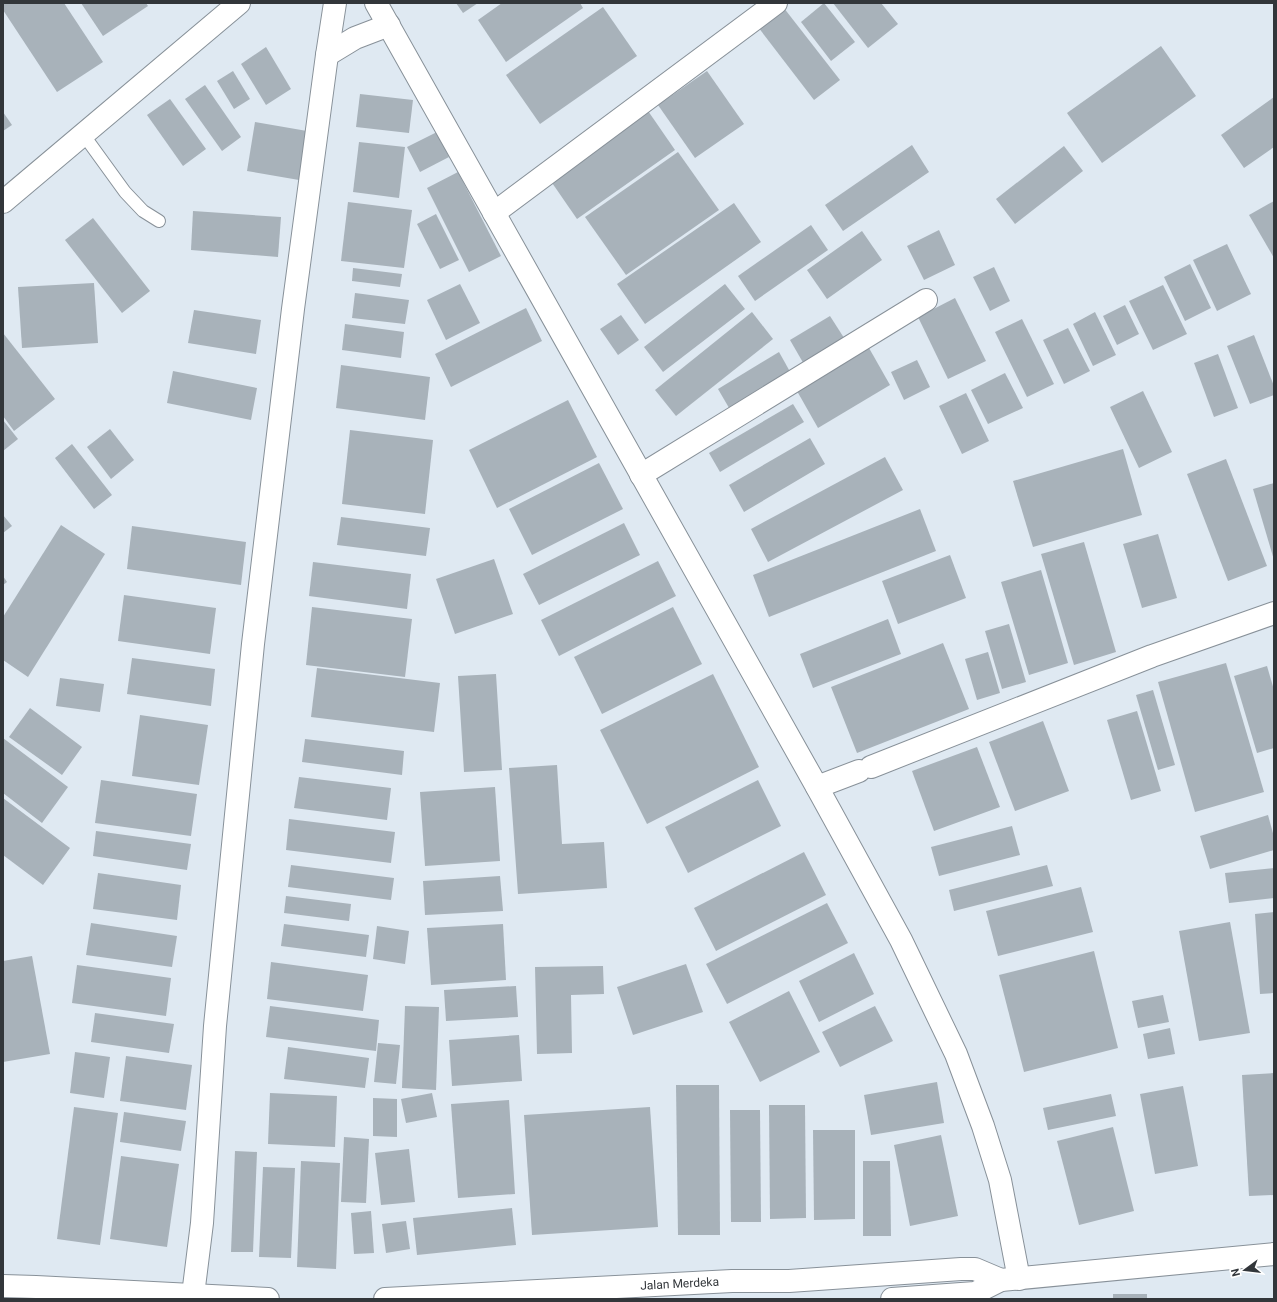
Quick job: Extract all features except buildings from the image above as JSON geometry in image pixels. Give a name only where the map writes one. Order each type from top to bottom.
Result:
[{"type":"street","points":[[3,202],[239,3]]},
{"type":"street","points":[[193,1295],[202,1223],[215,1026],[254,644],[293,309],[326,56],[335,3]]},
{"type":"street","points":[[376,3],[901,940],[956,1054],[983,1126],[1000,1180],[1010,1280]]},
{"type":"street","points":[[494,213],[776,3]]},
{"type":"street","points":[[326,56],[342,44],[389,25]]},
{"type":"street","points":[[641,475],[926,300]]},
{"type":"street","points":[[817,788],[1152,656],[1274,613]]},
{"type":"street","points":[[892,1299],[975,1293],[1010,1280],[1274,1254]]},
{"type":"street","name":"Jalan Merdeka","points":[[385,1299],[732,1281],[789,1290],[975,1269],[1010,1280]]},
{"type":"street","points":[[3,1286],[268,1299]]},
{"type":"lane","points":[[84,134],[126,192],[143,210],[159,221]]}]
